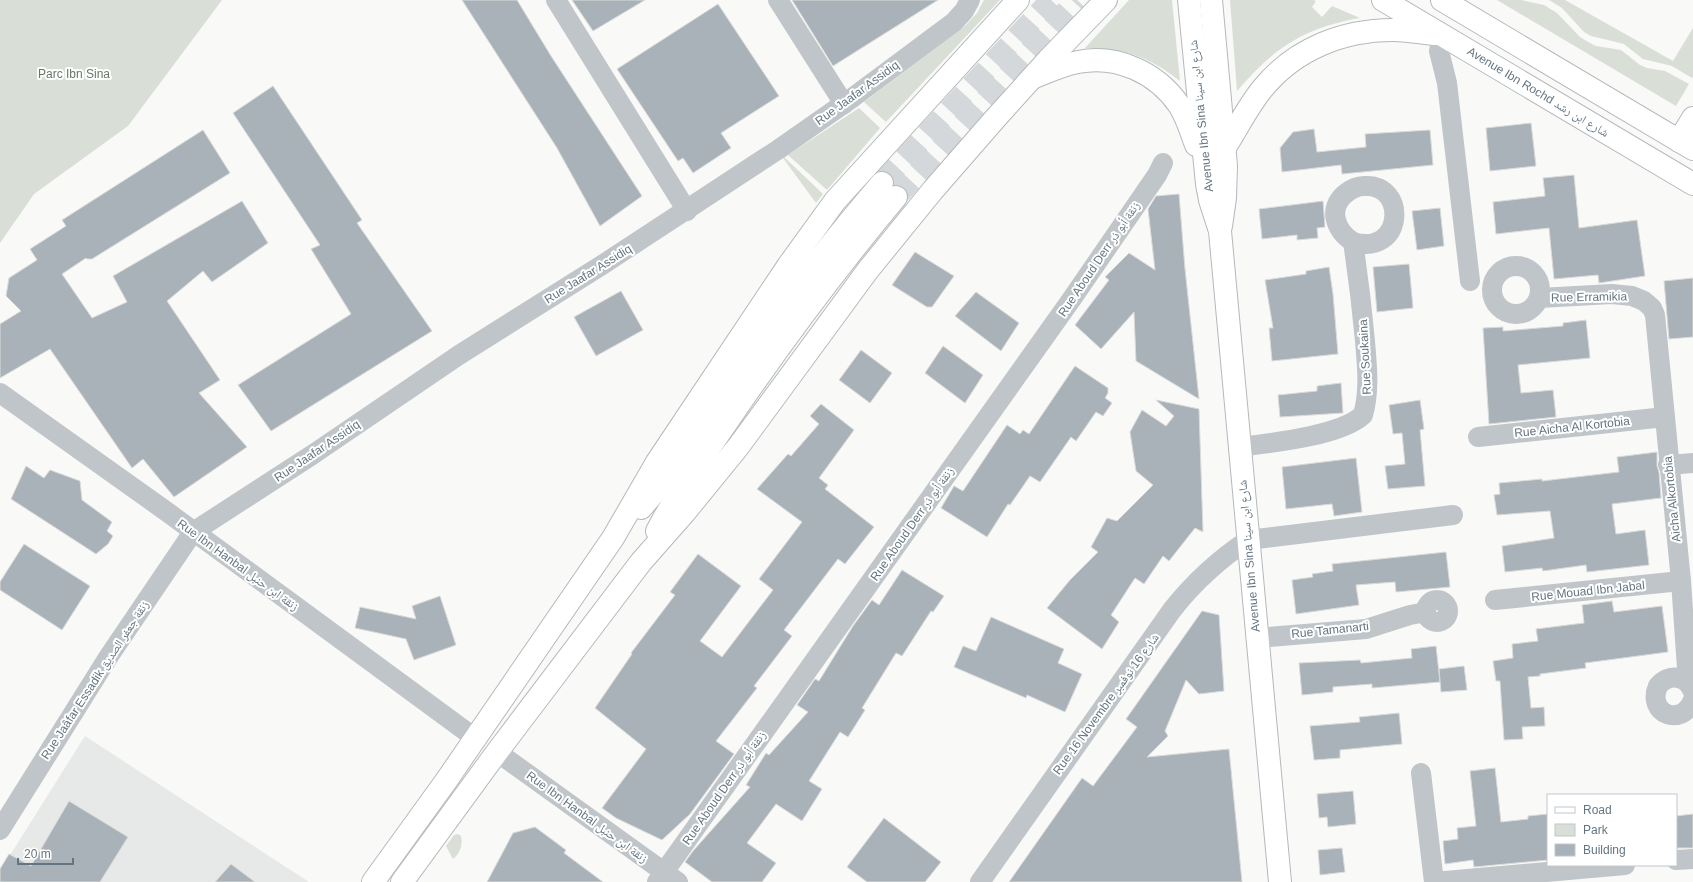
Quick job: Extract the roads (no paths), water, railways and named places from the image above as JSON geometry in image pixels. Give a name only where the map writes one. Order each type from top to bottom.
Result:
[{"type":"main road","points":[[373,882],[475,738],[613,538],[657,462],[704,390],[788,266],[831,207],[1018,0]]},
{"type":"main road","points":[[402,882],[497,752],[641,562],[685,512],[742,441],[878,258],[933,190],[1032,78],[1106,0]]},
{"type":"main road","name":"Avenue Ibn Sina شارع ابن سينا","points":[[1190,0],[1210,200],[1220,231],[1256,638],[1280,882]]},
{"type":"main road","name":"Avenue Ibn Sina شارع ابن سينا","points":[[1211,0],[1224,149],[1226,198],[1220,231]]},
{"type":"main road","name":"Avenue Ibn Rochd شارع ابن رشد","points":[[1383,0],[1693,184]]},
{"type":"main road","points":[[1442,0],[1686,145],[1693,118]]},
{"type":"main road","points":[[1224,149],[1264,87],[1292,61],[1307,51],[1342,36],[1361,32],[1395,30],[1442,35]]},
{"type":"main road","points":[[1032,78],[1064,65],[1093,60],[1122,63],[1136,68],[1161,84],[1180,106],[1206,168]]},
{"type":"main road","points":[[613,538],[654,494],[674,469],[789,299],[823,254],[889,190],[830,278],[768,362],[672,504],[641,562]]},
{"type":"street","points":[[556,0],[687,211]]},
{"type":"street","points":[[778,0],[844,104]]},
{"type":"street","name":"Rue Jaafar Assidiq","points":[[194,532],[459,354],[687,211],[844,104],[954,22],[964,11],[970,0]]},
{"type":"street","points":[[1442,35],[1439,51],[1447,83],[1470,281]]},
{"type":"street","name":"Rue Aboud Derr زنقة أبو ذر","points":[[666,879],[1071,300],[1157,175],[1163,163]]},
{"type":"street","name":"Rue Soukaina","points":[[1240,447],[1280,442],[1324,432],[1349,425],[1363,415],[1367,402],[1368,383],[1360,286],[1353,242]]},
{"type":"street","name":"Rue Erramikia","points":[[1539,298],[1612,294],[1632,296],[1644,301],[1652,308],[1655,315]]},
{"type":"street","name":"Aicha Alkortobia","points":[[1655,315],[1668,465],[1691,692]]},
{"type":"street","name":"Rue Ibn Hanbal زنقة ابن حنبل","points":[[0,393],[194,532],[475,738]]},
{"type":"street","name":"Rue Aicha Al Kortobia","points":[[1478,437],[1665,417]]},
{"type":"street","points":[[1668,465],[1693,463]]},
{"type":"street","points":[[1248,540],[1453,515]]},
{"type":"street","name":"Rue Jaâfar Essadik زنقة جعفر الصديق","points":[[0,830],[109,656],[194,532]]},
{"type":"street","name":"Rue 16 Novembre شارع 16 نوفمبر","points":[[980,882],[1185,594],[1214,564],[1248,540]]},
{"type":"street","name":"Rue Mouad Ibn Jabal","points":[[1495,600],[1681,582]]},
{"type":"street","name":"Rue Tamanarti","points":[[1256,638],[1366,629],[1410,615],[1426,612]]},
{"type":"street","name":"Rue Ibn Hanbal زنقة ابن حنبل","points":[[497,752],[666,879]]},
{"type":"street","points":[[1421,773],[1434,882],[1614,866]]},
{"type":"street","points":[[1677,860],[1693,859]]},
{"type":"tunnel","points":[[882,183],[1051,0]]},
{"type":"tunnel","points":[[896,197],[1077,0]]},
{"type":"park label","name":"Parc Ibn Sina","points":[[74,74]]}]
